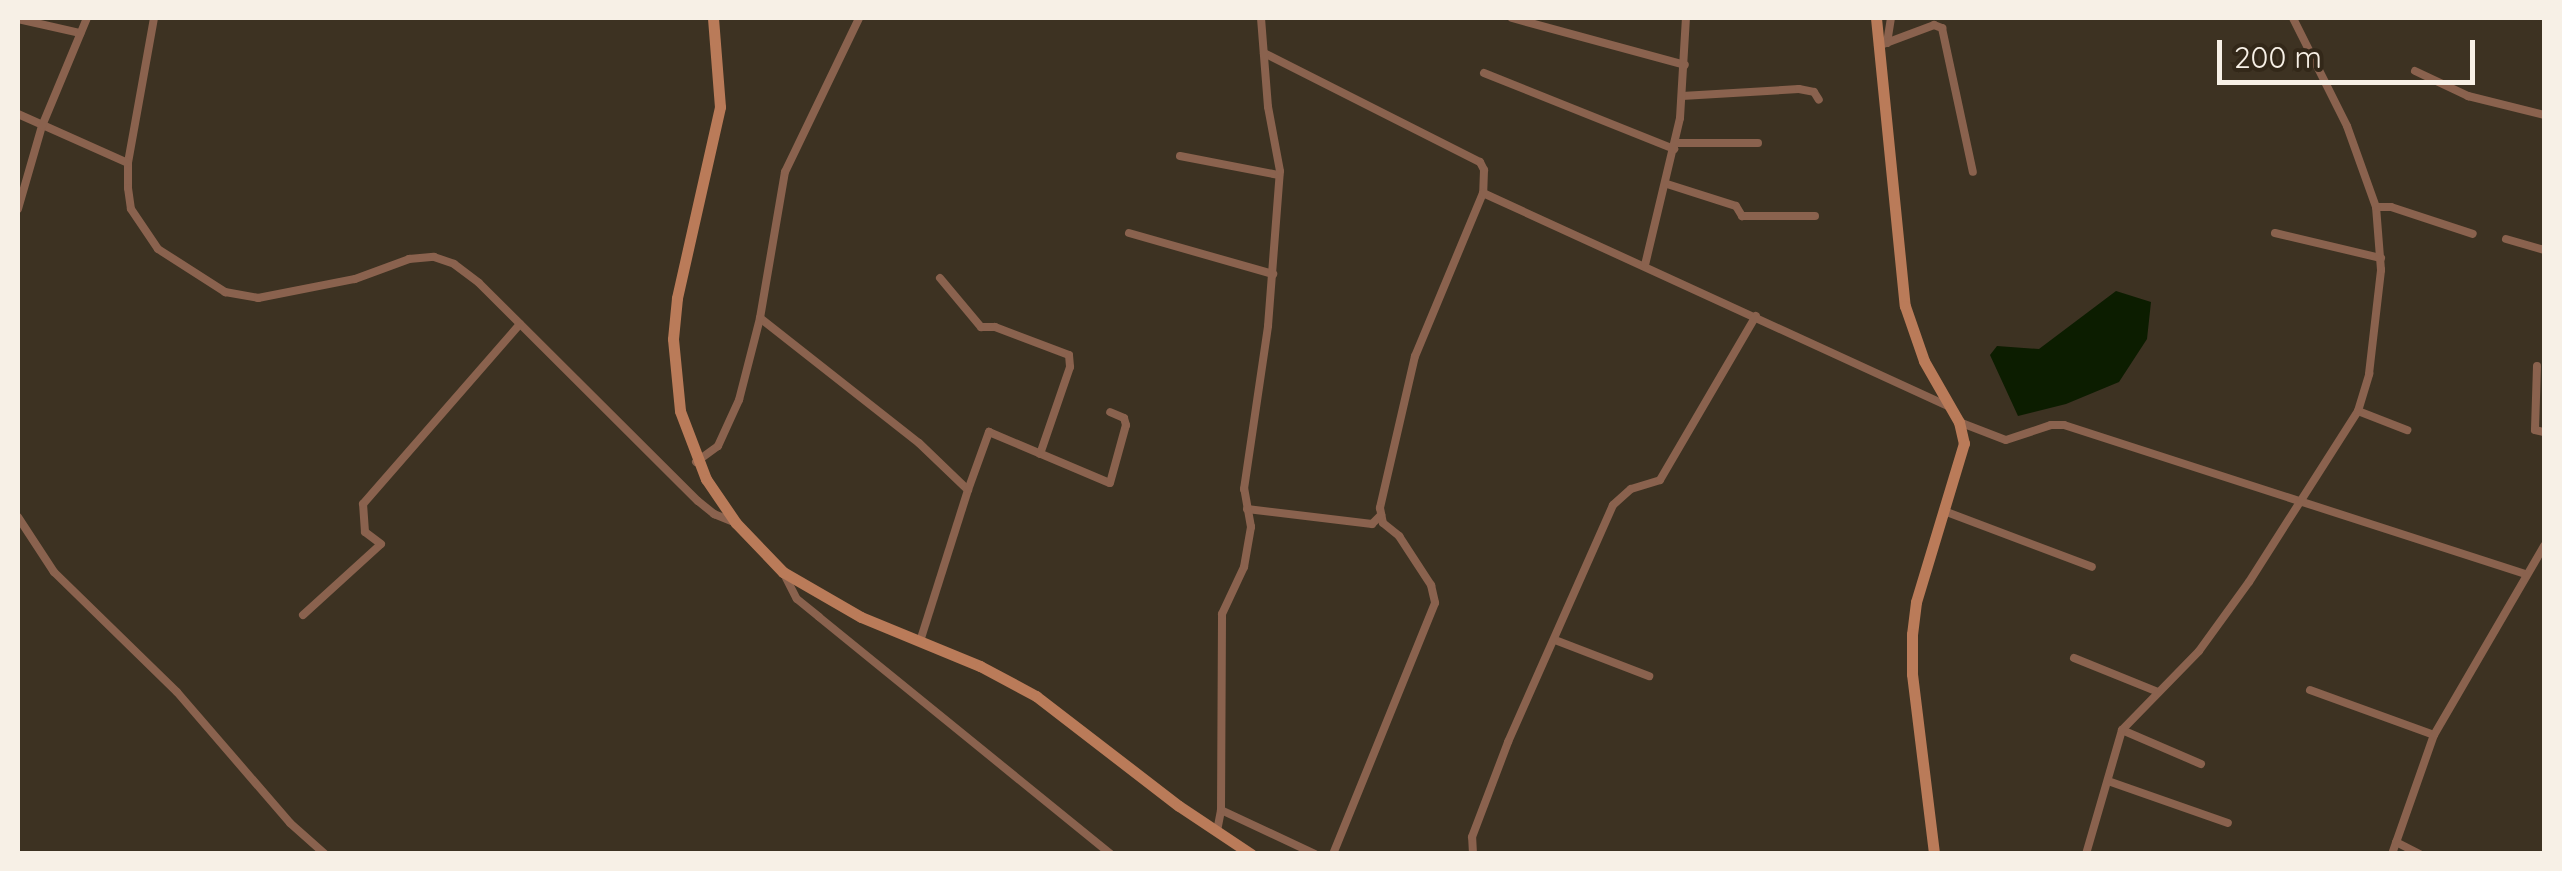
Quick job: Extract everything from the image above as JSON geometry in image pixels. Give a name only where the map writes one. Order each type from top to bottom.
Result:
[{"type":"main road","points":[[713,18],[720,107],[677,298],[673,339],[680,411],[696,462],[736,523],[783,572],[827,600],[1038,697],[1216,832],[1252,854]]},
{"type":"main road","points":[[1876,18],[1882,44],[1905,306],[1924,361],[1959,422],[1964,443],[1916,602],[1912,634],[1912,674],[1934,854]]},
{"type":"street","points":[[18,209],[42,126],[86,18]]},
{"type":"street","points":[[154,18],[128,164],[131,209],[144,233],[179,266],[225,292],[258,298],[296,294],[355,280],[409,259],[434,257],[454,264],[480,284],[698,501],[736,523]]},
{"type":"street","points":[[696,462],[718,446],[748,374],[785,172],[859,18]]},
{"type":"street","points":[[1216,832],[1222,810],[1222,614],[1224,602],[1244,567],[1250,527],[1244,489],[1273,274],[1279,175],[1261,18]]},
{"type":"street","points":[[1512,18],[1685,65]]},
{"type":"street","points":[[1644,265],[1675,146],[1685,65],[1686,18]]},
{"type":"street","points":[[1882,44],[1890,18]]},
{"type":"street","points":[[2086,854],[2122,730],[2208,638],[2358,411],[2369,374],[2381,258],[2376,207],[2347,126],[2294,18]]},
{"type":"street","points":[[18,19],[80,34]]},
{"type":"street","points":[[1882,44],[1927,22],[1942,28],[1973,172]]},
{"type":"street","points":[[1247,509],[1372,524],[1381,515],[1393,438],[1415,356],[1483,194],[1480,162],[1264,53]]},
{"type":"street","points":[[2415,71],[2468,96],[2544,116]]},
{"type":"street","points":[[1484,72],[1675,146],[1758,143]]},
{"type":"street","points":[[1682,96],[1799,89],[1814,92],[1819,100]]},
{"type":"street","points":[[18,114],[128,164]]},
{"type":"street","points":[[1180,156],[1279,175]]},
{"type":"street","points":[[1668,184],[1736,206],[1742,216],[1815,216]]},
{"type":"street","points":[[1483,194],[1756,316],[1868,373],[1950,406]]},
{"type":"street","points":[[2376,207],[2391,207],[2472,234]]},
{"type":"street","points":[[1129,233],[1273,274]]},
{"type":"street","points":[[2275,234],[2381,258]]},
{"type":"street","points":[[2506,239],[2544,250]]},
{"type":"street","points":[[940,278],[981,327],[995,326],[1069,355],[1070,367],[1040,454]]},
{"type":"street","points":[[1473,854],[1477,821],[1613,505],[1632,489],[1660,480],[1756,316]]},
{"type":"street","points":[[760,318],[919,444],[968,490]]},
{"type":"street","points":[[303,614],[381,544],[365,532],[363,504],[520,324]]},
{"type":"street","points":[[2537,366],[2535,430],[2544,432]]},
{"type":"street","points":[[2358,411],[2406,430]]},
{"type":"street","points":[[920,641],[989,432],[1110,483],[1126,425],[1124,418],[1110,412]]},
{"type":"street","points":[[1959,422],[2006,440],[2051,425],[2064,426],[2525,574]]},
{"type":"street","points":[[1944,511],[2092,566]]},
{"type":"street","points":[[1332,854],[1435,604],[1431,585],[1381,515]]},
{"type":"street","points":[[18,517],[54,572],[177,692],[290,824],[326,854]]},
{"type":"street","points":[[2392,854],[2434,736],[2544,546]]},
{"type":"street","points":[[783,572],[797,599],[819,618],[1111,854]]},
{"type":"street","points":[[1555,640],[1649,676]]},
{"type":"street","points":[[2074,658],[2158,692]]},
{"type":"street","points":[[2310,690],[2434,736]]},
{"type":"street","points":[[2122,730],[2201,764]]},
{"type":"street","points":[[2108,782],[2228,823]]},
{"type":"street","points":[[1222,810],[1316,854]]},
{"type":"street","points":[[2396,842],[2420,854]]},
{"type":"shaded area","points":[[2116,291],[2151,302],[2147,339],[2119,382],[2066,404],[2018,416],[1990,355],[1997,346],[2039,349]]}]
